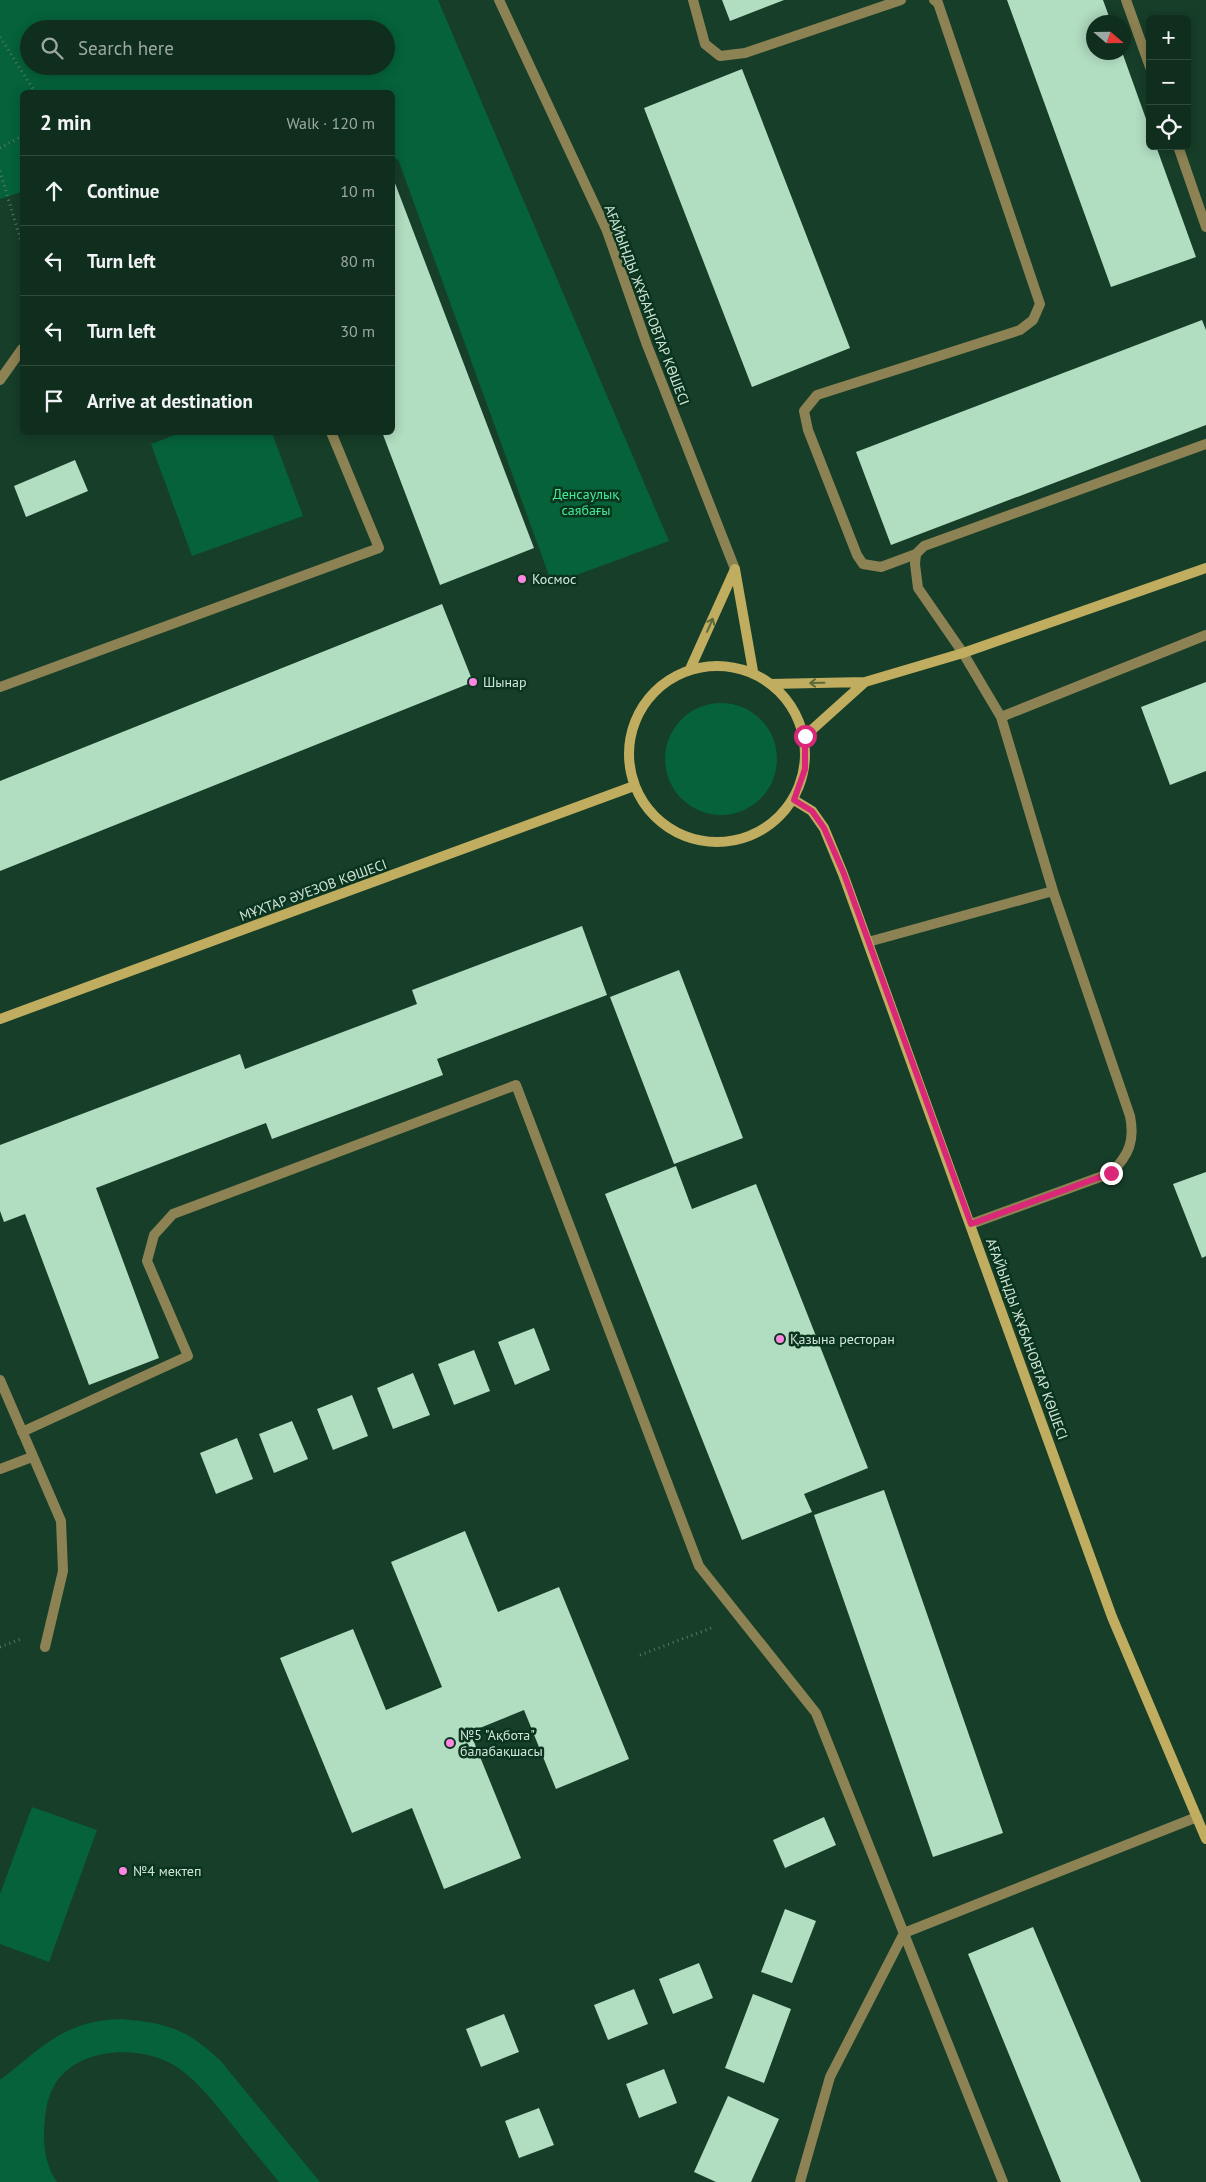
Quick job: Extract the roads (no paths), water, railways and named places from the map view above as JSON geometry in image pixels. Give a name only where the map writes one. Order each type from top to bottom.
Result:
[{"type":"street","name":"АҒАЙЫНДЫ ЖҰБАНОВТАР КӨШЕСІ","points":[[498,0],[607,232],[647,346],[735,570]]},
{"type":"street","points":[[693,0],[705,44],[720,56],[745,53],[901,0]]},
{"type":"street","points":[[934,0],[938,3],[1040,304],[1033,320],[1020,330],[817,395],[804,411],[808,430],[857,555],[863,564],[880,567],[916,554],[924,546],[1206,444]]},
{"type":"street","points":[[1126,0],[1147,60]]},
{"type":"street","points":[[1179,150],[1206,227]]},
{"type":"street","points":[[0,380],[20,352]]},
{"type":"street","points":[[0,687],[379,548],[332,435]]},
{"type":"street","points":[[916,554],[915,564],[918,588],[963,653],[1000,717],[1053,891],[1130,1116],[1133,1133],[1123,1161],[1111,1173],[971,1224]]},
{"type":"street","points":[[770,684],[865,682],[963,653],[1206,568]]},
{"type":"street","points":[[690,669],[735,570]]},
{"type":"street","points":[[735,570],[753,671]]},
{"type":"street","points":[[1000,717],[1206,635]]},
{"type":"street","points":[[721,665],[753,671],[770,684],[794,709],[805,736],[805,769],[794,800],[776,821],[753,835],[715,843],[680,835],[652,814],[634,786],[628,758],[631,732],[642,707],[660,685],[690,669],[721,665]]},
{"type":"street","points":[[805,736],[865,682]]},
{"type":"street","name":"МҰХТАР ӘУЕЗОВ КӨШЕСІ","points":[[0,1018],[634,786]]},
{"type":"street","name":"АҒАЙЫНДЫ ЖҰБАНОВТАР КӨШЕСІ","points":[[794,800],[812,811],[824,828],[844,874],[1112,1617],[1206,1839]]},
{"type":"street","points":[[868,942],[1053,891]]},
{"type":"street","points":[[22,1432],[188,1356],[147,1261],[154,1235],[173,1214],[516,1085],[698,1566],[816,1713],[1003,2182]]},
{"type":"street","points":[[0,1380],[61,1521],[64,1571],[44,1647]]},
{"type":"street","points":[[0,1469],[32,1457]]},
{"type":"street","points":[[800,2182],[830,2077],[904,1933],[1197,1817]]},
{"type":"place","name":"Космос","points":[[522,579]]},
{"type":"place","name":"Шынар","points":[[473,682]]},
{"type":"place","name":"Қазына ресторан","points":[[780,1339]]},
{"type":"place","name":"№5 \"Ақбота\" балабақшасы","points":[[450,1743]]},
{"type":"place","name":"№4 мектеп","points":[[123,1871]]},
{"type":"park label","name":"Денсаулық саябағы","points":[[586,502]]}]
